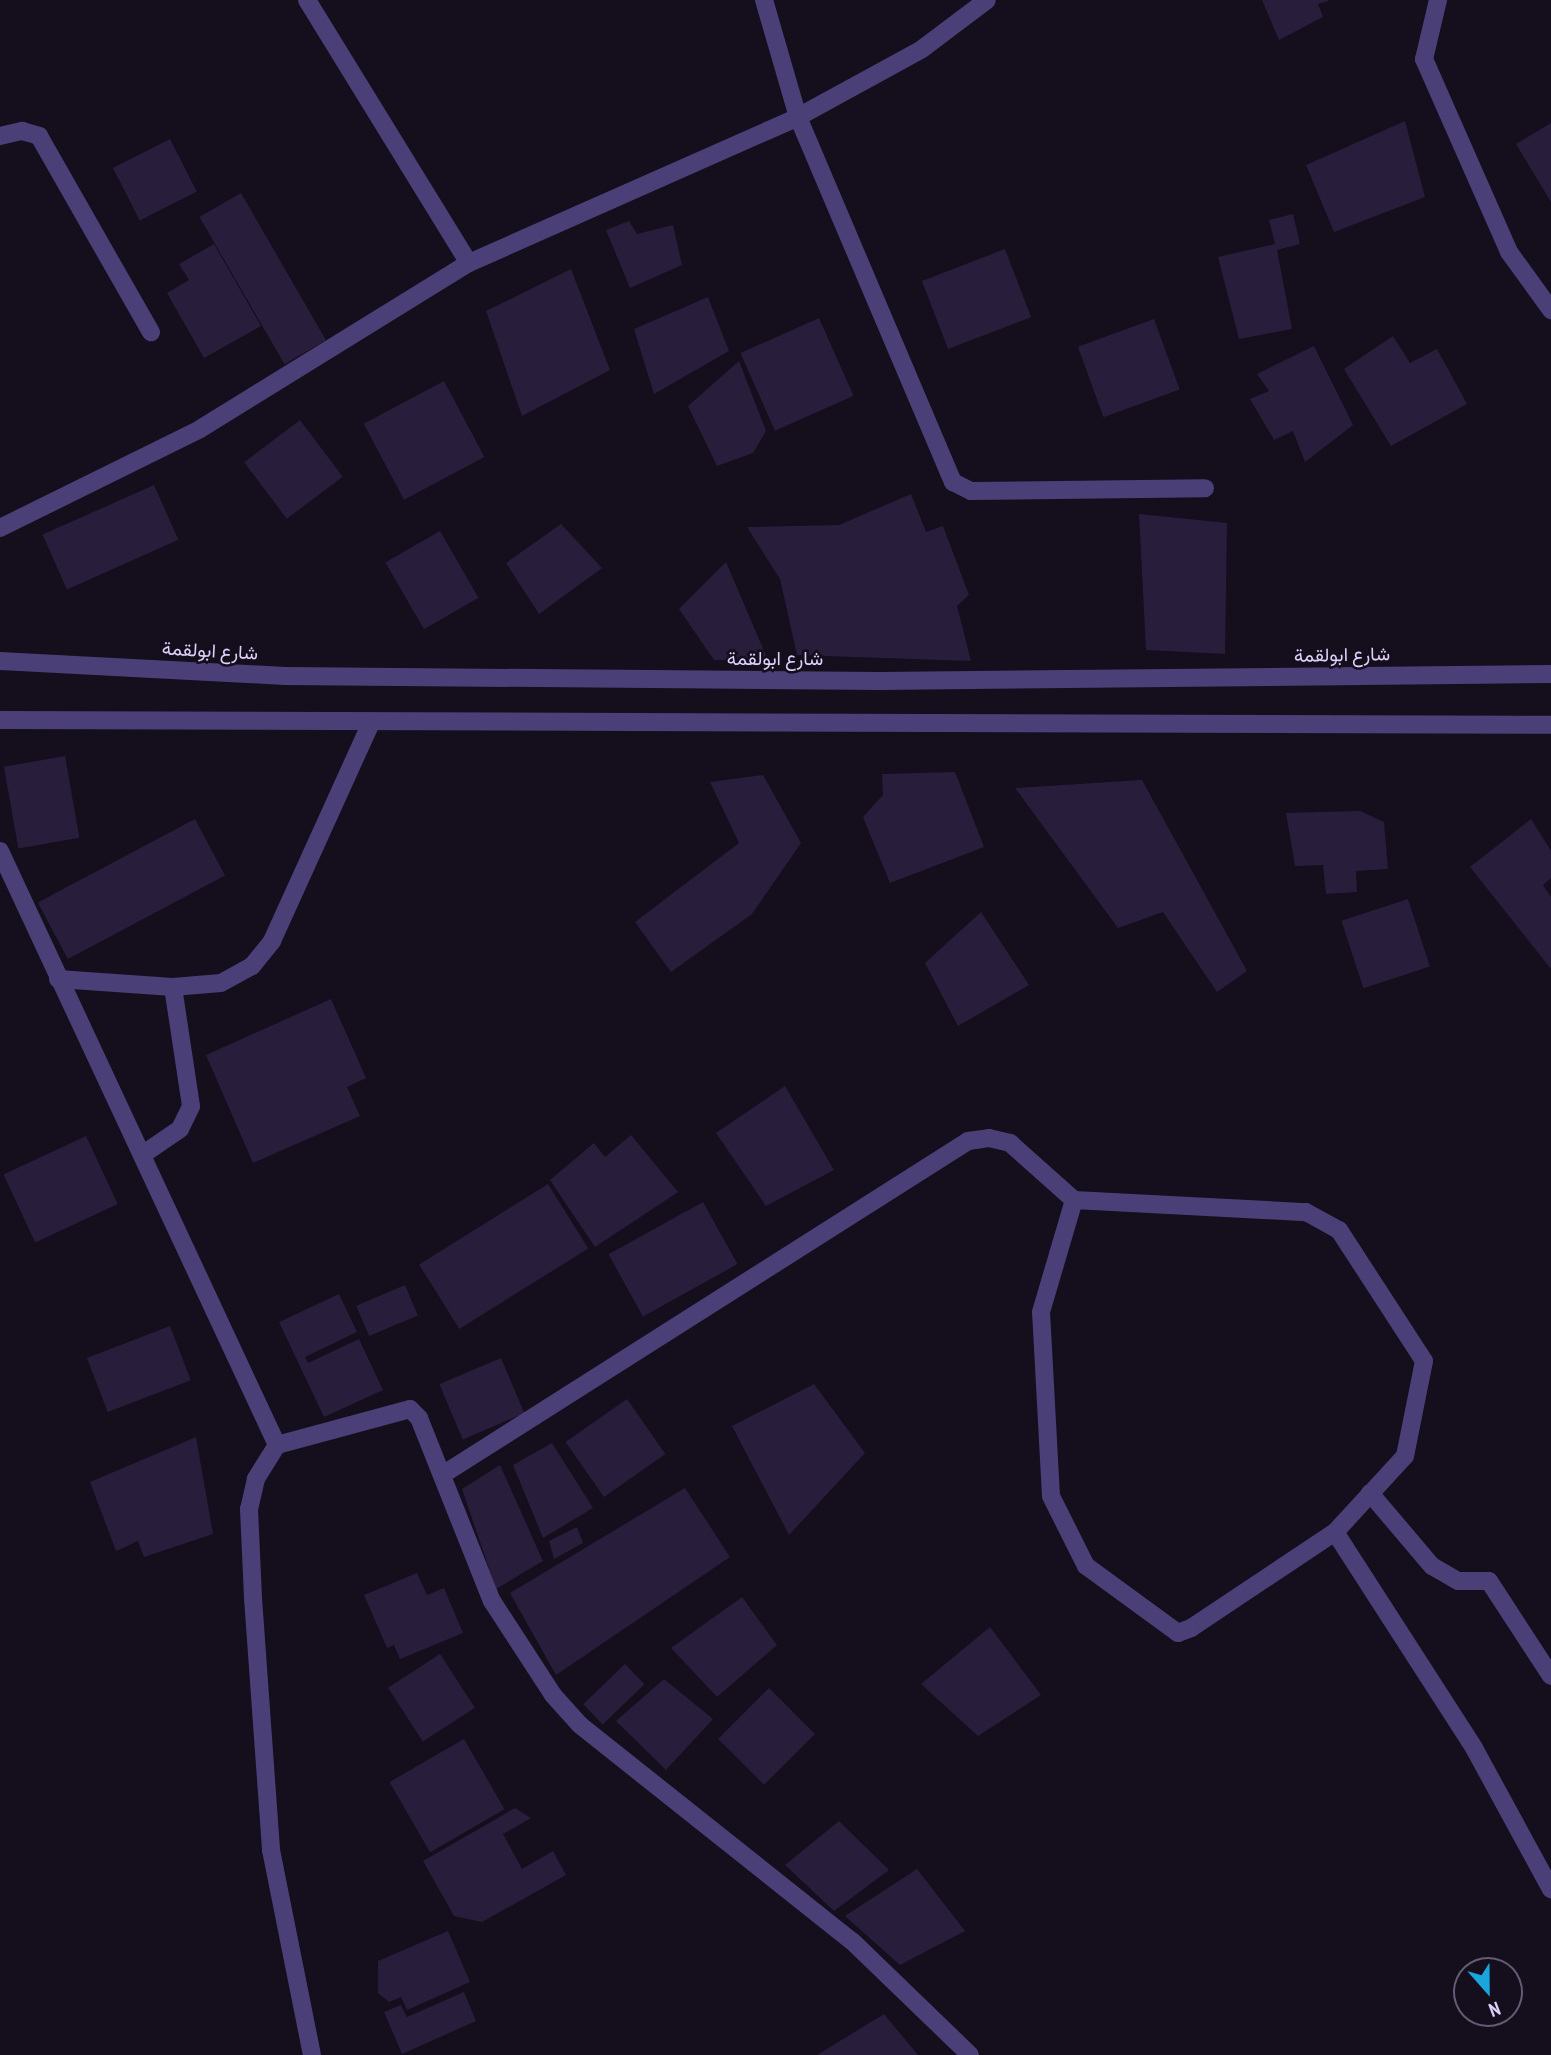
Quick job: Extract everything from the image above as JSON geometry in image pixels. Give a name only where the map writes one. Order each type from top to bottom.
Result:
[{"type":"street","points":[[307,0],[469,262]]},
{"type":"street","points":[[764,0],[798,117],[953,482],[971,491],[1205,488]]},
{"type":"street","points":[[0,528],[200,429],[469,262],[798,117],[922,49],[987,0]]},
{"type":"street","points":[[1438,0],[1424,59],[1509,252],[1551,310]]},
{"type":"street","points":[[0,136],[22,131],[39,136],[151,332]]},
{"type":"street","name":"شارع ابولقمة","points":[[0,661],[313,676],[880,681],[1551,674]]},
{"type":"street","points":[[0,720],[370,725],[1551,725]]},
{"type":"street","points":[[58,979],[173,988],[221,983],[252,966],[272,940],[370,725]]},
{"type":"street","points":[[0,850],[277,1445]]},
{"type":"street","points":[[142,1155],[180,1129],[191,1106],[173,988]]},
{"type":"street","points":[[442,1475],[968,1141],[1010,1143],[1074,1200],[1306,1212],[1339,1230],[1424,1362],[1405,1456],[1335,1532],[1178,1633],[1086,1566],[1051,1496],[1042,1398],[1041,1312],[1074,1200]]},
{"type":"street","points":[[312,2055],[271,1850],[249,1509],[256,1479],[277,1445],[410,1409],[442,1475],[492,1601],[553,1695],[580,1725],[852,1941],[970,2055]]},
{"type":"street","points":[[1370,1493],[1432,1566],[1458,1581],[1489,1581],[1551,1676]]},
{"type":"street","points":[[1335,1532],[1474,1748],[1551,1889]]},
{"type":"building","points":[[1262,0],[1328,1],[1318,4],[1323,17],[1279,40]]},
{"type":"building","points":[[1405,121],[1425,197],[1334,232],[1306,165]]},
{"type":"building","points":[[1551,123],[1551,202],[1516,144]]},
{"type":"building","points":[[170,139],[197,192],[140,221],[113,168]]},
{"type":"building","points":[[241,193],[326,340],[284,364],[199,217]]},
{"type":"building","points":[[1293,214],[1300,244],[1277,250],[1292,329],[1239,339],[1218,257],[1275,244],[1269,220]]},
{"type":"building","points":[[629,221],[637,234],[673,225],[682,265],[630,288],[606,230]]},
{"type":"building","points":[[214,244],[261,326],[204,358],[167,293],[189,280],[179,264]]},
{"type":"building","points":[[1005,249],[1031,317],[948,349],[922,281]]},
{"type":"building","points":[[571,269],[610,370],[522,416],[486,311]]},
{"type":"building","points":[[708,297],[729,351],[654,394],[634,329]]},
{"type":"building","points":[[819,318],[854,396],[775,431],[740,353]]},
{"type":"building","points":[[1154,319],[1180,389],[1104,417],[1078,347]]},
{"type":"building","points":[[1393,336],[1410,363],[1437,349],[1467,404],[1391,446],[1344,369]]},
{"type":"building","points":[[1314,346],[1353,425],[1305,462],[1293,431],[1274,440],[1250,399],[1269,391],[1257,374]]},
{"type":"building","points":[[739,361],[766,431],[753,453],[717,466],[688,406]]},
{"type":"building","points":[[444,381],[484,457],[404,500],[364,424]]},
{"type":"building","points":[[300,420],[343,477],[287,519],[244,462]]},
{"type":"building","points":[[154,485],[178,540],[67,589],[43,535]]},
{"type":"building","points":[[911,494],[926,532],[943,526],[969,595],[957,606],[971,661],[797,655],[780,579],[747,527],[839,525]]},
{"type":"building","points":[[1139,514],[1227,523],[1225,654],[1146,650]]},
{"type":"building","points":[[561,524],[602,568],[539,614],[506,563]]},
{"type":"building","points":[[440,531],[478,598],[424,629],[385,562]]},
{"type":"building","points":[[726,562],[768,660],[714,660],[679,609]]},
{"type":"building","points":[[65,756],[79,838],[18,849],[4,767]]},
{"type":"building","points":[[955,772],[984,847],[890,883],[863,817],[883,795],[882,774]]},
{"type":"building","points":[[763,775],[801,843],[752,914],[671,972],[635,922],[739,843],[710,782]]},
{"type":"building","points":[[1142,780],[1247,971],[1217,992],[1163,912],[1118,928],[1015,788]]},
{"type":"building","points":[[1360,811],[1384,822],[1388,869],[1356,871],[1357,892],[1326,894],[1323,865],[1295,866],[1286,813]]},
{"type":"building","points":[[195,819],[225,876],[68,959],[38,903]]},
{"type":"building","points":[[1531,819],[1551,851],[1551,878],[1543,885],[1551,897],[1551,969],[1470,867]]},
{"type":"building","points":[[1408,899],[1430,967],[1363,988],[1341,921]]},
{"type":"building","points":[[981,912],[1029,985],[958,1026],[925,963]]},
{"type":"building","points":[[331,999],[366,1078],[347,1087],[360,1116],[253,1163],[206,1055]]},
{"type":"building","points":[[785,1086],[834,1170],[766,1206],[716,1133]]},
{"type":"building","points":[[631,1135],[678,1192],[595,1247],[550,1180],[594,1143],[605,1157]]},
{"type":"building","points":[[86,1136],[118,1204],[35,1242],[4,1174]]},
{"type":"building","points":[[548,1184],[588,1248],[459,1329],[419,1265]]},
{"type":"building","points":[[703,1202],[737,1264],[643,1316],[609,1254]]},
{"type":"building","points":[[405,1285],[418,1315],[369,1336],[356,1306]]},
{"type":"building","points":[[339,1294],[357,1332],[305,1357],[308,1363],[359,1339],[383,1390],[324,1417],[279,1322]]},
{"type":"building","points":[[170,1326],[191,1380],[108,1412],[87,1358]]},
{"type":"building","points":[[501,1358],[524,1413],[463,1439],[439,1384]]},
{"type":"building","points":[[814,1384],[865,1453],[789,1535],[732,1426]]},
{"type":"building","points":[[627,1399],[665,1454],[604,1497],[566,1442]]},
{"type":"building","points":[[196,1437],[213,1534],[144,1557],[138,1541],[116,1551],[90,1482]]},
{"type":"building","points":[[552,1443],[593,1508],[543,1538],[513,1465]]},
{"type":"building","points":[[500,1465],[543,1561],[496,1589],[462,1489]]},
{"type":"building","points":[[685,1488],[730,1557],[556,1675],[510,1593]]},
{"type":"building","points":[[577,1527],[583,1543],[554,1559],[549,1541]]},
{"type":"building","points":[[417,1573],[427,1595],[444,1588],[463,1633],[400,1659],[394,1645],[387,1648],[364,1595]]},
{"type":"building","points":[[742,1597],[777,1645],[717,1697],[671,1648]]},
{"type":"building","points":[[990,1627],[1041,1695],[978,1736],[921,1684]]},
{"type":"building","points":[[440,1654],[475,1708],[423,1741],[388,1688]]},
{"type":"building","points":[[625,1664],[644,1684],[603,1724],[583,1704]]},
{"type":"building","points":[[664,1679],[713,1719],[666,1770],[616,1721]]},
{"type":"building","points":[[769,1688],[815,1734],[764,1785],[718,1739]]},
{"type":"building","points":[[464,1739],[504,1809],[430,1852],[390,1782]]},
{"type":"building","points":[[515,1808],[531,1818],[503,1834],[522,1869],[553,1851],[566,1875],[482,1922],[454,1916],[423,1861]]},
{"type":"building","points":[[839,1821],[889,1870],[834,1911],[785,1865]]},
{"type":"building","points":[[917,1869],[965,1931],[900,1965],[845,1916]]},
{"type":"building","points":[[448,1931],[470,1982],[407,2010],[401,1997],[389,2002],[378,1993],[378,1961]]},
{"type":"building","points":[[464,1992],[476,2021],[402,2054],[384,2012],[401,2005],[407,2017]]},
{"type":"building","points":[[884,2014],[918,2055],[817,2055]]}]
